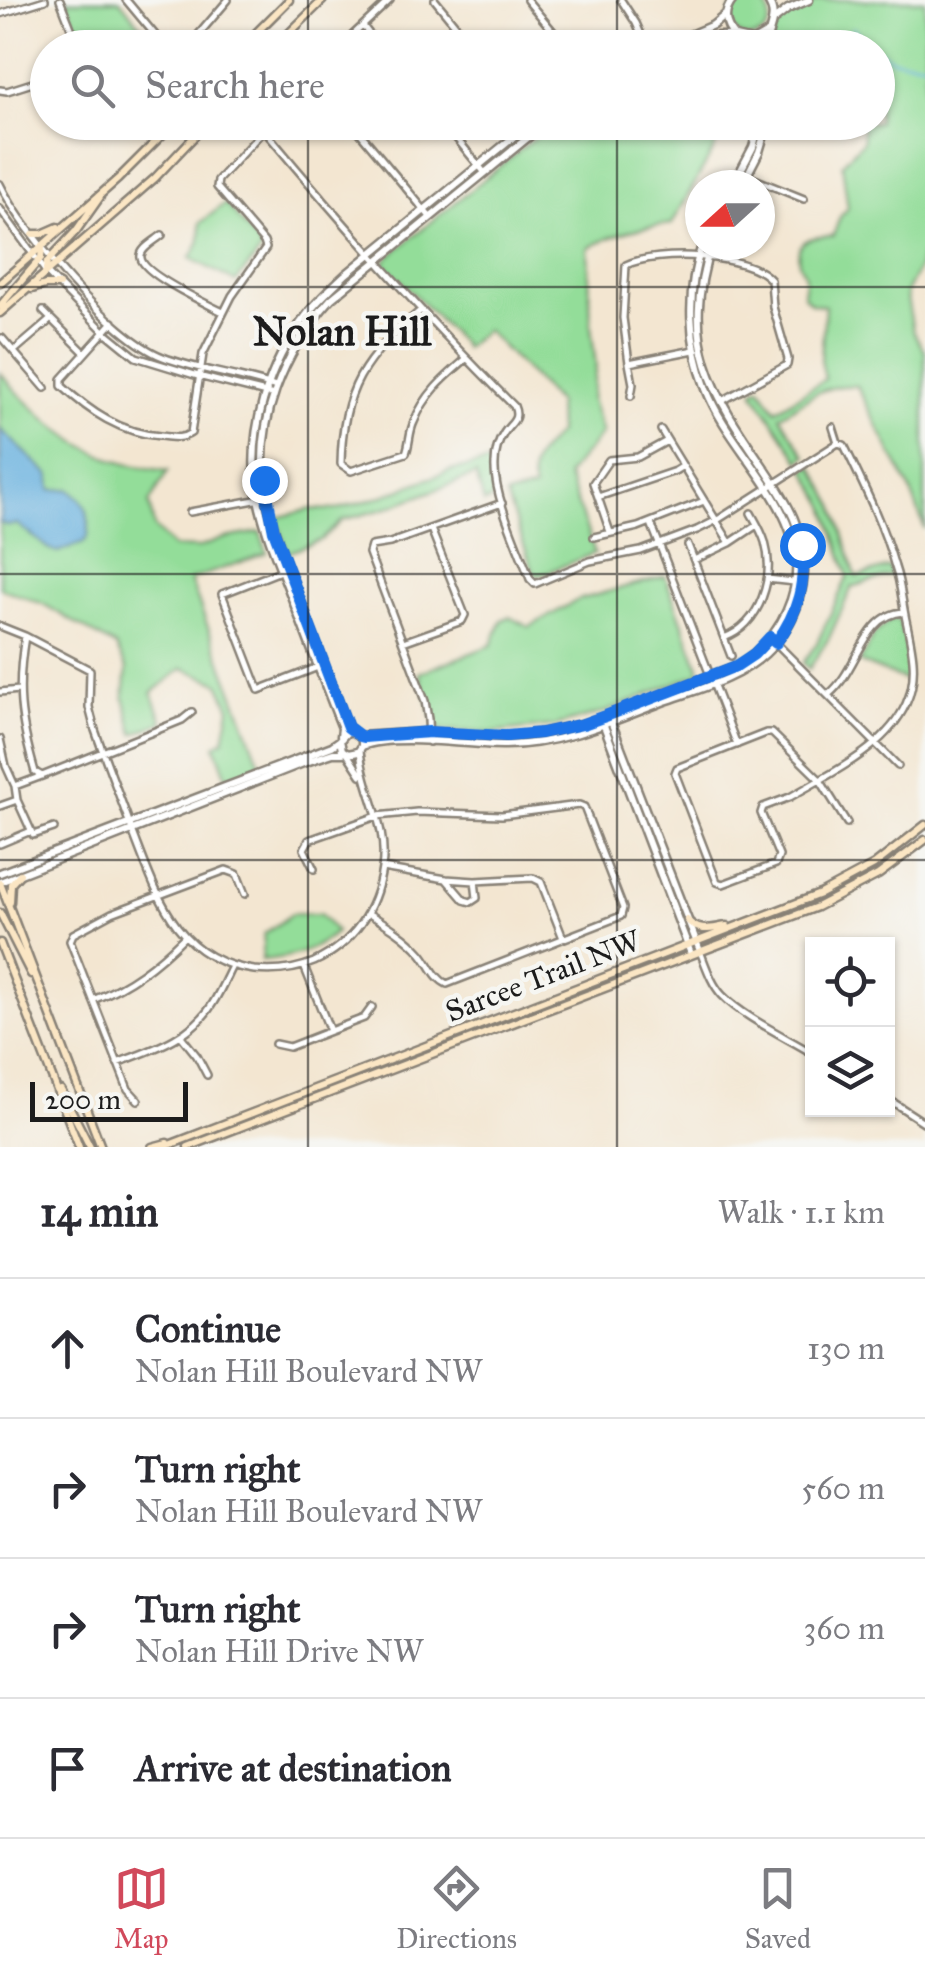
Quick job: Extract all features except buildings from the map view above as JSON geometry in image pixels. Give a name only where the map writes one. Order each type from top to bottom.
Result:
[{"type":"main road","points":[[259,30],[289,0]]},
{"type":"main road","points":[[292,30],[321,1]]},
{"type":"main road","points":[[0,310],[42,247],[157,140]]},
{"type":"main road","points":[[0,310],[46,272],[47,262],[154,178],[191,140]]},
{"type":"main road","points":[[53,260],[104,192]]},
{"type":"main road","points":[[33,234],[46,233],[68,222]]},
{"type":"main road","points":[[0,284],[35,259]]},
{"type":"main road","points":[[26,292],[58,285]]},
{"type":"main road","name":"Sarcee Trail NW","points":[[164,1147],[820,894],[850,880],[925,825]]},
{"type":"main road","name":"Sarcee Trail NW","points":[[188,1147],[844,894],[878,876],[925,840]]},
{"type":"main road","points":[[12,913],[10,889],[20,874]]},
{"type":"main road","points":[[0,882],[101,1146]]},
{"type":"main road","points":[[0,913],[48,1006]]},
{"type":"main road","points":[[687,920],[702,930],[733,927]]},
{"type":"main road","points":[[0,943],[80,1147]]},
{"type":"main road","points":[[43,1053],[90,1147]]},
{"type":"main road","points":[[152,1147],[182,1139]]},
{"type":"street","points":[[0,14],[46,0]]},
{"type":"street","points":[[60,0],[72,30]]},
{"type":"street","points":[[126,0],[151,30]]},
{"type":"street","points":[[358,30],[390,0]]},
{"type":"street","points":[[435,0],[459,30]]},
{"type":"street","points":[[527,0],[552,30]]},
{"type":"street","points":[[621,0],[639,30]]},
{"type":"street","points":[[767,0],[774,20]]},
{"type":"street","points":[[770,30],[782,12],[809,0]]},
{"type":"street","points":[[201,30],[224,2]]},
{"type":"street","points":[[703,30],[713,26],[729,6]]},
{"type":"street","points":[[362,26],[365,30]]},
{"type":"street","points":[[2,92],[30,83]]},
{"type":"street","points":[[113,322],[62,379],[62,386],[98,416],[125,428],[151,436],[185,438],[191,434],[203,354],[222,312],[266,248],[217,187],[218,180],[255,140]]},
{"type":"street","points":[[272,140],[372,259],[514,406],[516,419],[504,433],[496,452],[495,475],[534,584],[590,560],[660,546],[717,520],[838,443],[844,444],[896,569],[913,655],[912,688],[906,705],[898,719],[850,764],[820,780],[790,797],[764,807],[761,813],[779,856],[776,864],[723,884],[717,882],[675,773],[677,768],[772,732],[820,780],[846,823]]},
{"type":"street","points":[[366,140],[427,214]]},
{"type":"street","points":[[458,140],[482,169]]},
{"type":"street","points":[[0,626],[90,670],[89,707],[103,752],[157,896],[184,936],[232,966],[270,972],[304,966],[338,949],[350,938],[368,914],[378,891],[382,829],[365,782],[357,734],[348,727],[318,668],[262,499],[271,390],[288,342],[308,312],[333,286],[519,140]]},
{"type":"street","points":[[744,170],[755,140]]},
{"type":"street","points":[[746,170],[763,140]]},
{"type":"street","points":[[0,184],[19,218],[53,260],[113,322],[150,352],[271,390]]},
{"type":"street","points":[[775,188],[804,200]]},
{"type":"street","points":[[0,210],[58,285],[136,357],[198,376],[271,390]]},
{"type":"street","points":[[162,235],[142,251],[142,263],[168,284],[222,312]]},
{"type":"street","points":[[631,396],[633,384],[623,318],[626,265],[655,258],[685,257]]},
{"type":"street","points":[[0,873],[321,756],[355,754],[378,742],[540,742],[711,680],[773,640],[799,602],[802,545],[796,519],[707,391],[691,310],[702,260]]},
{"type":"street","points":[[717,404],[787,365],[788,359],[772,307],[768,275],[718,260]]},
{"type":"street","points":[[42,311],[85,353]]},
{"type":"street","points":[[420,311],[378,348],[356,382],[342,423],[340,464],[350,471],[406,453],[410,431],[424,401],[466,359]]},
{"type":"street","points":[[14,351],[50,320]]},
{"type":"street","points":[[2,338],[45,388]]},
{"type":"street","points":[[629,363],[698,349]]},
{"type":"street","points":[[833,426],[838,443]]},
{"type":"street","points":[[661,430],[730,543]]},
{"type":"street","points":[[610,532],[593,483],[609,460],[638,457],[667,440]]},
{"type":"street","points":[[598,497],[684,466]]},
{"type":"street","points":[[771,486],[790,528],[795,554],[795,582],[773,640]]},
{"type":"street","points":[[190,512],[262,499]]},
{"type":"street","points":[[594,537],[651,522],[705,501]]},
{"type":"street","points":[[428,742],[424,701],[369,553],[371,546],[390,543],[502,502]]},
{"type":"street","points":[[724,638],[752,617],[767,580],[765,540],[751,513]]},
{"type":"street","points":[[651,522],[737,745]]},
{"type":"street","points":[[694,560],[758,524]]},
{"type":"street","points":[[403,642],[462,621],[465,615],[430,528]]},
{"type":"street","points":[[688,545],[731,656]]},
{"type":"street","points":[[285,569],[222,594],[259,690],[318,668]]},
{"type":"street","points":[[285,569],[333,698],[342,728],[340,747],[365,782]]},
{"type":"street","points":[[767,580],[795,582]]},
{"type":"street","points":[[829,694],[840,686],[880,620],[891,613],[904,612]]},
{"type":"street","points":[[26,636],[20,672],[25,736],[36,772],[42,776]]},
{"type":"street","points":[[773,640],[898,766]]},
{"type":"street","points":[[0,692],[20,690]]},
{"type":"street","points":[[14,786],[182,720],[192,712]]},
{"type":"street","points":[[0,882],[332,746],[347,732],[507,736],[606,720]]},
{"type":"street","points":[[606,720],[687,920],[692,943]]},
{"type":"street","points":[[606,720],[695,952],[723,996],[805,1049]]},
{"type":"street","points":[[0,739],[3,767],[33,835],[54,828]]},
{"type":"street","points":[[0,806],[17,800]]},
{"type":"street","points":[[314,869],[304,850],[309,840],[377,816],[417,812],[502,815],[579,804],[584,807],[623,908],[621,916],[447,984],[440,981],[430,963],[406,938],[368,914]]},
{"type":"street","points":[[0,844],[32,832]]},
{"type":"street","points":[[382,868],[446,880],[533,878],[541,882],[563,938]]},
{"type":"street","points":[[138,1100],[128,1089],[117,1063],[70,941],[73,934],[112,912],[226,870],[237,874],[245,894]]},
{"type":"street","points":[[446,880],[464,900],[471,902],[477,898],[475,881]]},
{"type":"street","points":[[93,1000],[158,964],[184,936]]},
{"type":"street","points":[[117,1063],[181,1036],[200,1021],[232,966]]},
{"type":"street","points":[[304,966],[330,1031]]},
{"type":"street","points":[[276,1044],[289,1047],[364,1018],[372,1007]]},
{"type":"street","points":[[181,1036],[207,1075]]},
{"type":"street","points":[[895,1103],[925,1124]]},
{"type":"green space","points":[[66,0],[120,0],[144,30],[78,30]]},
{"type":"green space","points":[[742,0],[758,0],[770,18],[765,30],[735,30],[732,26],[732,10]]},
{"type":"green space","points":[[820,0],[925,0],[925,241],[918,269],[906,293],[913,331],[925,352],[925,529],[910,489],[857,386],[825,390],[780,416],[806,456],[800,461],[753,391],[760,387],[776,410],[825,379],[821,360],[825,306],[811,303],[803,295],[805,278],[798,254],[807,240],[833,236],[848,208],[842,164],[863,140],[895,140],[895,30],[775,30],[794,11]]},
{"type":"green space","points":[[532,140],[718,140],[702,170],[685,170],[685,201],[672,224],[628,232],[588,248],[596,366],[591,400],[602,433],[567,475],[595,553],[538,576],[534,573],[506,496],[534,489],[533,464],[558,433],[557,402],[486,330],[464,348],[384,263]]},
{"type":"green space","points":[[226,203],[261,247],[236,282],[190,258],[200,242],[200,223]]},
{"type":"green space","points":[[0,373],[40,413],[86,447],[126,464],[168,471],[149,503],[154,527],[173,547],[198,548],[260,532],[267,553],[190,580],[261,766],[227,778],[215,745],[224,740],[230,708],[219,683],[183,668],[152,693],[163,722],[134,734],[124,697],[127,669],[116,647],[43,604],[0,588]]},
{"type":"green space","points":[[491,462],[495,493],[489,501],[484,503],[476,475],[343,520],[321,540],[288,553],[276,518],[311,509],[335,510],[449,471]]},
{"type":"green space","points":[[812,465],[835,506],[856,577],[890,567],[892,575],[852,587],[829,638],[809,669],[803,663],[817,643],[848,576],[826,506],[805,469]]},
{"type":"green space","points":[[665,576],[699,673],[608,711],[556,726],[491,733],[440,730],[436,726],[419,673],[492,645],[502,620],[509,617],[529,627],[578,600]]},
{"type":"green space","points":[[893,618],[899,620],[905,643],[907,681],[859,662],[875,633]]},
{"type":"green space","points":[[292,914],[320,914],[336,932],[302,952],[262,960],[264,934]]},
{"type":"water","points":[[0,429],[50,475],[51,490],[69,489],[81,499],[89,525],[84,542],[58,552],[17,524],[0,523]]},
{"type":"waterway","points":[[895,59],[925,63]]},
{"type":"district","name":"Nolan Hill","points":[[342,331]]},
{"type":"route","points":[[264,480],[274,531],[348,727],[364,737],[429,732],[507,736],[541,733],[583,724],[736,666],[770,637],[776,643],[785,631],[802,588],[802,545]]}]
